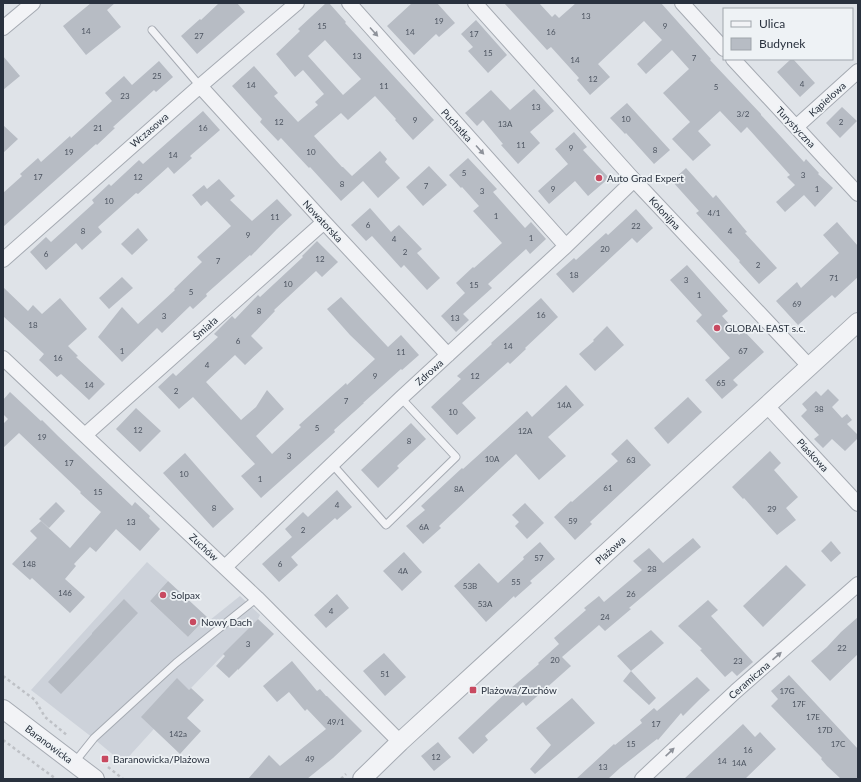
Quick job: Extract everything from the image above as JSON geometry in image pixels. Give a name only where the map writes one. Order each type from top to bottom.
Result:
[{"type":"street","points":[[3,28],[33,3]]},
{"type":"street","name":"Wczasowa","points":[[3,260],[200,86],[297,3]]},
{"type":"street","name":"Puchatka","points":[[348,3],[566,246]]},
{"type":"street","name":"Kolonijna","points":[[475,3],[634,180],[809,366]]},
{"type":"street","points":[[682,3],[723,48]]},
{"type":"street","name":"Turystyczna","points":[[734,60],[858,194]]},
{"type":"street","name":"Kąpielowa","points":[[796,127],[858,71]]},
{"type":"street","name":"Nowatorska","points":[[200,86],[448,355]]},
{"type":"street","name":"Zdrowa","points":[[225,567],[400,398],[566,246],[634,180]]},
{"type":"street","name":"Śmiała","points":[[85,435],[324,222]]},
{"type":"street","name":"Plażowa","points":[[362,779],[400,742],[809,366],[856,326]]},
{"type":"street","name":"Zuchów","points":[[3,358],[258,598],[400,742]]},
{"type":"street","name":"Piaskowa","points":[[767,406],[858,504]]},
{"type":"street","name":"Ceramiczna","points":[[642,779],[736,691],[858,584]]},
{"type":"street","name":"Baranowicka","points":[[3,709],[80,757],[94,779]]},
{"type":"lane","points":[[152,30],[200,86]]},
{"type":"lane","points":[[332,464],[386,525],[456,457],[400,398]]},
{"type":"lane","points":[[80,757],[94,738],[176,663],[258,598]]},
{"type":"path","points":[[3,676],[35,700],[45,717],[80,757],[123,779]]},
{"type":"path","points":[[3,740],[56,779]]},
{"type":"shaded area","points":[[147,562],[168,581],[150,601],[188,637],[207,617],[210,620],[240,596],[260,615],[258,619],[191,688],[123,763],[31,690]]},
{"type":"building","points":[[91,3],[115,3],[107,10],[121,27],[86,55],[63,26]]},
{"type":"building","points":[[219,3],[237,3],[245,12],[197,54],[181,36]]},
{"type":"building","points":[[326,3],[329,3],[346,22],[345,23],[434,120],[413,140],[375,96],[348,120],[341,113],[314,136],[352,176],[380,151],[387,159],[385,162],[400,178],[378,198],[363,181],[341,201],[281,138],[278,141],[260,122],[262,119],[232,86],[254,66],[278,93],[274,96],[298,122],[318,105],[315,102],[324,94],[303,70],[295,77],[276,54],[300,31],[298,29]],"holes":[[[325,40],[361,79],[343,95],[308,56]]]},
{"type":"building","points":[[412,3],[437,3],[455,23],[439,37],[436,34],[414,55],[387,26]]},
{"type":"building","points":[[504,3],[539,3],[552,17],[555,14],[559,18],[576,3],[661,3],[711,59],[710,60],[804,162],[806,159],[819,173],[818,174],[833,188],[815,207],[804,195],[785,212],[776,202],[795,185],[787,177],[790,175],[747,127],[741,133],[720,111],[698,131],[711,145],[693,161],[672,139],[690,122],[663,93],[689,69],[672,50],[646,74],[637,64],[662,40],[644,21],[598,64],[610,77],[590,95],[577,80],[579,78],[551,47],[547,50]]},
{"type":"building","points":[[476,20],[507,55],[488,73],[468,51],[473,47],[461,34]]},
{"type":"building","points":[[3,56],[20,76],[3,90]]},
{"type":"building","points":[[790,60],[794,60],[815,83],[800,97],[777,72]]},
{"type":"building","points":[[159,61],[173,77],[156,92],[154,90],[113,127],[115,128],[97,145],[96,144],[3,227],[3,193],[22,176],[20,174],[38,158],[41,162],[70,136],[71,138],[112,101],[105,93],[124,76],[132,85]]},
{"type":"building","points":[[534,89],[554,111],[530,132],[540,143],[518,164],[501,145],[503,144],[483,120],[477,126],[465,113],[491,90],[510,110]]},
{"type":"building","points":[[627,103],[670,150],[654,164],[610,118]]},
{"type":"building","points":[[842,107],[857,121],[840,138],[826,123]]},
{"type":"building","points":[[203,111],[220,130],[190,156],[192,158],[174,174],[168,167],[138,194],[136,193],[98,227],[102,232],[82,250],[76,243],[46,270],[30,252],[46,237],[51,242],[94,203],[92,200],[109,184],[111,186],[139,160],[143,164]]},
{"type":"building","points":[[3,125],[18,139],[3,153]]},
{"type":"building","points":[[574,132],[587,147],[583,150],[609,178],[588,196],[575,181],[549,204],[538,191],[568,164],[555,149]]},
{"type":"building","points":[[468,158],[497,189],[493,192],[525,228],[531,222],[546,239],[530,254],[526,249],[488,284],[492,288],[463,314],[469,320],[456,332],[441,316],[465,293],[456,283],[502,243],[473,211],[479,206],[449,175]]},
{"type":"building","points":[[429,166],[447,185],[423,206],[406,187]]},
{"type":"building","points":[[686,168],[713,198],[716,195],[747,232],[745,233],[777,268],[759,284],[696,213],[699,211],[672,181]]},
{"type":"building","points":[[219,179],[235,196],[230,200],[252,221],[277,199],[292,215],[251,256],[250,255],[206,294],[207,296],[193,309],[190,306],[162,333],[157,328],[122,362],[98,337],[122,307],[138,324],[175,290],[174,289],[202,262],[197,257],[231,226],[207,201],[201,206],[192,195],[204,185],[207,189]]},
{"type":"building","points":[[370,208],[391,232],[399,225],[422,249],[417,253],[440,278],[427,290],[404,265],[401,268],[372,236],[366,241],[351,225]]},
{"type":"building","points":[[636,209],[653,228],[637,243],[632,238],[573,293],[556,274],[574,258],[576,260],[606,233],[608,235]]},
{"type":"building","points":[[837,222],[858,246],[858,277],[835,298],[832,295],[798,325],[776,301],[797,282],[801,288],[839,253],[823,235]]},
{"type":"building","points":[[138,228],[148,240],[132,255],[121,244]]},
{"type":"building","points":[[317,241],[338,262],[322,277],[316,271],[274,310],[275,311],[251,336],[263,348],[245,365],[235,355],[206,382],[241,420],[256,407],[267,390],[284,409],[256,436],[272,454],[301,427],[299,425],[346,383],[347,385],[375,359],[350,335],[327,309],[341,297],[388,347],[401,335],[419,355],[363,403],[334,430],[335,432],[261,498],[241,476],[255,464],[193,397],[179,409],[158,387],[173,373],[176,376],[218,337],[214,334],[232,316],[235,319],[258,295],[260,297],[303,257],[302,256]]},
{"type":"building","points":[[687,265],[728,311],[722,316],[739,335],[744,331],[764,352],[733,380],[738,385],[722,399],[705,380],[730,358],[696,321],[702,315],[670,280]]},
{"type":"building","points":[[122,277],[133,288],[109,309],[99,298]]},
{"type":"building","points":[[3,287],[28,311],[33,305],[42,314],[60,298],[87,329],[68,346],[78,356],[76,357],[105,384],[89,400],[61,374],[57,377],[39,360],[44,354],[3,316]]},
{"type":"building","points":[[541,298],[558,317],[510,364],[508,362],[462,403],[476,418],[457,435],[431,407],[461,379],[457,376]]},
{"type":"building","points":[[607,326],[624,345],[595,371],[579,354],[594,341],[593,340]]},
{"type":"building","points":[[566,385],[584,405],[548,437],[566,456],[539,480],[516,454],[439,526],[441,528],[423,544],[406,526],[425,510],[421,506],[527,411],[532,417]]},
{"type":"building","points":[[828,389],[839,400],[832,407],[842,418],[847,414],[852,420],[847,424],[858,435],[858,438],[845,451],[832,439],[823,448],[814,439],[819,435],[801,416],[807,410],[802,404],[816,391],[821,396]]},
{"type":"building","points":[[10,392],[41,421],[42,420],[132,506],[135,502],[150,516],[149,518],[160,529],[140,551],[116,529],[96,552],[90,547],[74,564],[76,566],[65,579],[85,597],[70,613],[32,578],[30,580],[12,564],[37,538],[30,531],[41,521],[70,548],[101,512],[19,433],[3,448],[3,424],[8,419],[3,414],[3,400]]},
{"type":"building","points":[[688,397],[702,412],[668,444],[654,428]]},
{"type":"building","points":[[136,408],[161,431],[140,452],[116,429]]},
{"type":"building","points":[[411,423],[426,439],[397,466],[399,468],[378,488],[361,470]]},
{"type":"building","points":[[627,439],[651,465],[590,522],[592,524],[575,540],[554,517],[618,461],[611,454]]},
{"type":"building","points":[[770,451],[781,463],[774,470],[798,497],[786,508],[796,520],[777,535],[744,498],[743,499],[732,487]]},
{"type":"building","points":[[185,453],[234,509],[213,528],[163,473]]},
{"type":"building","points":[[337,490],[352,507],[337,520],[335,518],[291,557],[298,565],[279,582],[262,564],[292,537],[285,529],[303,512],[308,517]]},
{"type":"building","points":[[56,502],[65,511],[49,528],[39,519]]},
{"type":"building","points":[[525,503],[544,523],[527,539],[515,526],[519,522],[512,515]]},
{"type":"building","points":[[693,538],[701,547],[629,608],[631,609],[605,631],[599,625],[562,657],[571,666],[526,706],[523,702],[485,736],[488,740],[473,754],[458,738],[559,644],[554,638],[586,610],[584,608],[599,596],[604,602],[642,570],[633,561],[649,548],[663,563]]},
{"type":"building","points":[[831,541],[841,553],[831,562],[821,551]]},
{"type":"building","points":[[540,542],[555,559],[530,581],[532,583],[515,598],[514,596],[486,622],[454,586],[479,563],[498,583]]},
{"type":"building","points":[[404,552],[422,572],[402,591],[383,571]]},
{"type":"building","points":[[786,565],[806,585],[763,627],[743,606]]},
{"type":"building","points":[[168,581],[207,617],[188,637],[150,601]]},
{"type":"building","points":[[337,594],[349,608],[326,628],[314,615]]},
{"type":"building","points":[[124,599],[138,613],[61,694],[48,682]]},
{"type":"building","points":[[708,600],[718,610],[711,616],[753,662],[737,676],[732,671],[725,677],[700,650],[702,649],[678,626]]},
{"type":"building","points":[[858,617],[858,654],[830,681],[811,661]]},
{"type":"building","points":[[258,619],[274,634],[229,678],[216,666],[225,656],[223,654]]},
{"type":"building","points":[[651,630],[664,643],[631,671],[617,656]]},
{"type":"building","points":[[384,653],[406,677],[385,696],[363,671]]},
{"type":"building","points":[[292,661],[317,691],[320,689],[362,731],[333,758],[307,779],[248,779],[269,755],[280,766],[326,729],[307,709],[305,711],[289,692],[277,702],[263,686]]},
{"type":"building","points":[[631,671],[656,698],[649,705],[623,681]]},
{"type":"building","points":[[789,675],[858,749],[858,779],[841,779],[771,706],[778,699],[771,691]]},
{"type":"building","points":[[697,677],[710,690],[683,716],[681,713],[658,740],[657,739],[608,779],[576,779],[614,744],[615,745],[642,723],[640,720],[654,708],[657,711]]},
{"type":"building","points":[[177,678],[189,690],[191,688],[204,700],[187,718],[201,731],[180,754],[141,717]]},
{"type":"building","points":[[572,698],[595,723],[535,774],[530,769],[551,745],[536,728]]},
{"type":"building","points":[[743,724],[755,737],[760,732],[776,749],[745,779],[684,779]]},
{"type":"building","points":[[438,742],[451,757],[434,771],[421,756]]},
{"type":"place","name":"Auto Grad Expert","points":[[599,178]]},
{"type":"place","name":"GLOBAL EAST s.c.","points":[[717,328]]},
{"type":"place","name":"Solpax","points":[[163,595]]},
{"type":"place","name":"Nowy Dach","points":[[193,622]]},
{"type":"place","name":"Plażowa/Zuchów","points":[[473,690]]},
{"type":"place","name":"Baranowicka/Plażowa","points":[[105,759]]}]
